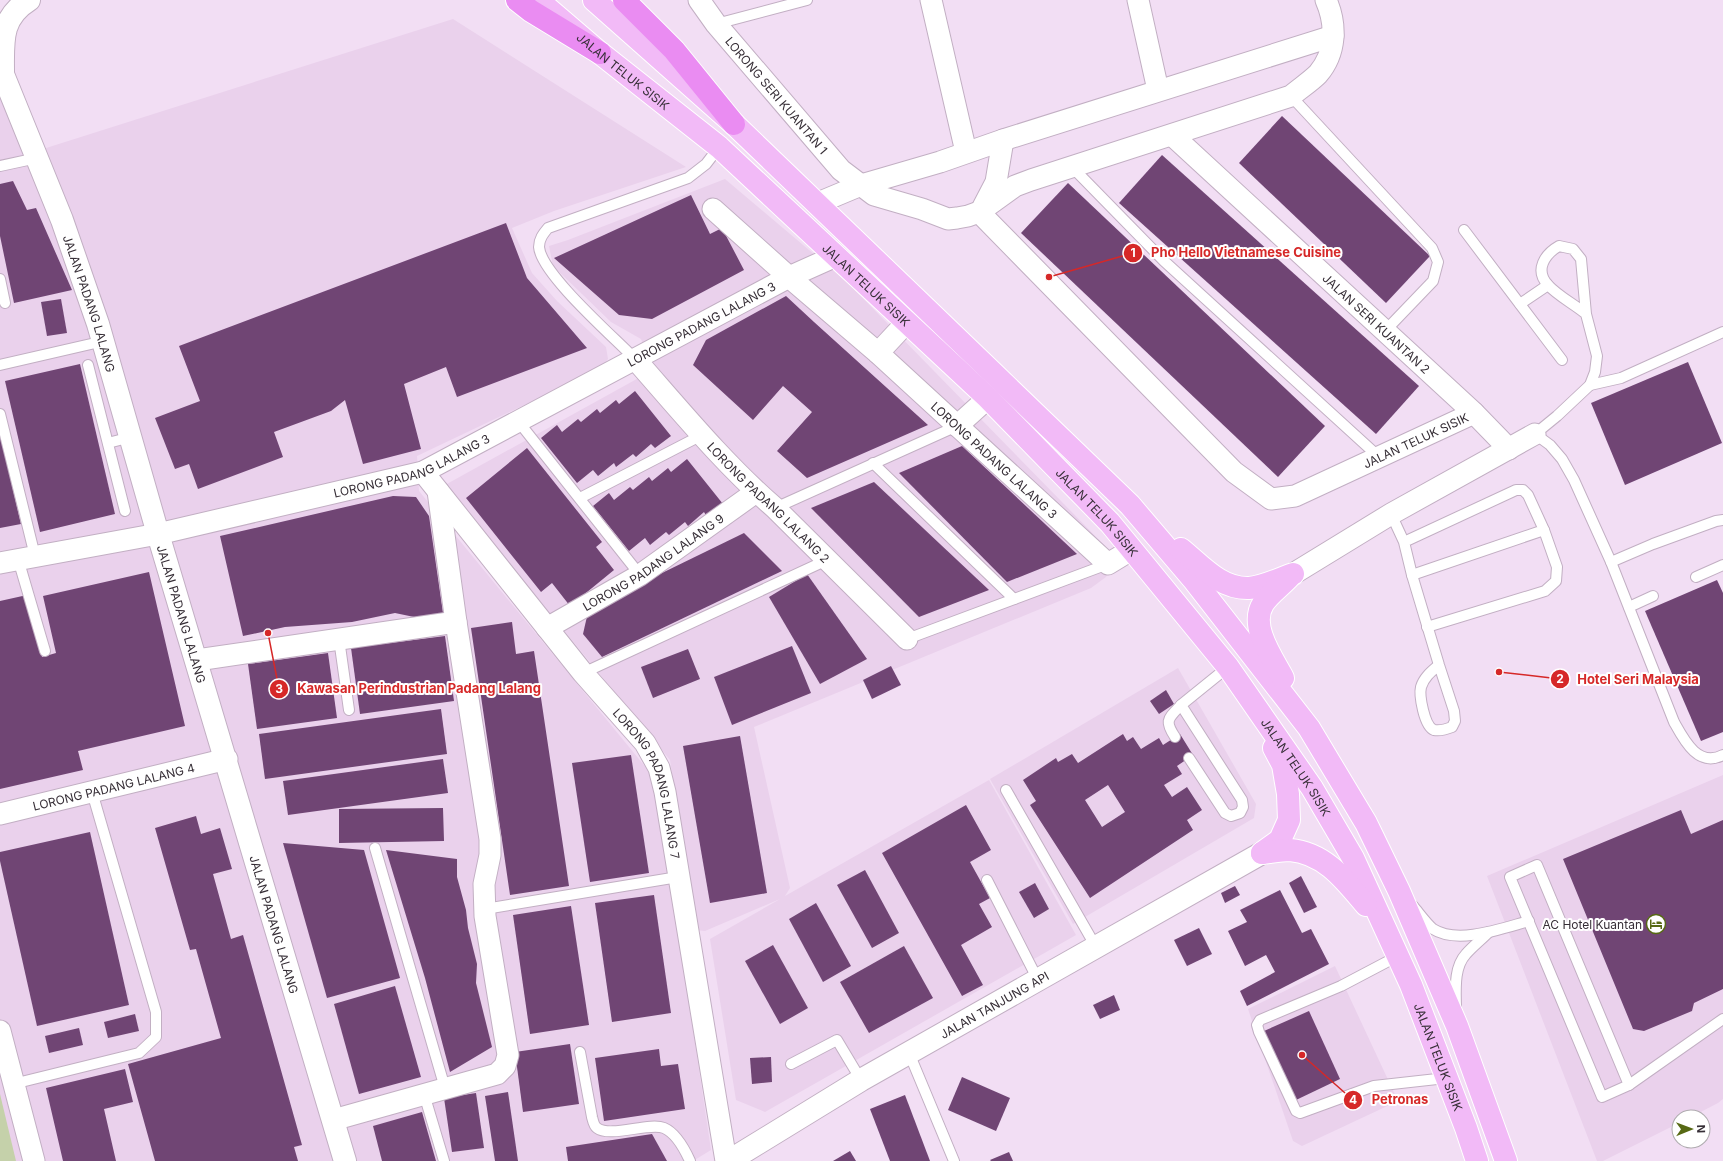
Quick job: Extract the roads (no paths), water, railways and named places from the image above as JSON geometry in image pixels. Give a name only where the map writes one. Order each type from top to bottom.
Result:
[{"type":"highway","points":[[517,0],[531,11],[600,53]]},
{"type":"highway","points":[[624,0],[674,50],[734,124]]},
{"type":"main road","name":"JALAN TELUK SISIK","points":[[538,0],[600,53],[719,147],[988,398],[1110,523],[1228,667],[1312,788],[1353,858],[1386,927],[1411,985],[1476,1161]]},
{"type":"main road","name":"JALAN TELUK SISIK","points":[[594,0],[734,124],[818,203],[1130,505],[1193,579],[1309,728],[1366,823],[1399,891],[1457,1026],[1506,1161]]},
{"type":"main road","points":[[1130,505],[1218,580],[1231,586],[1249,588],[1293,574]]},
{"type":"main road","points":[[1293,574],[1263,604],[1258,617],[1262,637],[1309,728]]},
{"type":"main road","points":[[1252,700],[1283,765],[1288,794],[1288,820],[1280,840],[1262,853]]},
{"type":"main road","points":[[1262,853],[1290,850],[1313,856],[1330,865],[1386,927]]},
{"type":"street","points":[[1,70],[4,36],[8,22],[14,13],[29,0]]},
{"type":"street","name":"LORONG SERI KUANTAN 1","points":[[699,0],[716,24],[841,170],[874,195],[922,209],[948,219],[968,216],[979,212]]},
{"type":"street","points":[[931,0],[966,152]]},
{"type":"street","points":[[1138,0],[1158,90]]},
{"type":"street","points":[[979,212],[1015,186],[1291,96],[1317,75],[1327,62],[1333,45],[1333,36],[1332,20],[1326,0]]},
{"type":"street","points":[[818,203],[861,185],[940,162],[966,152],[1158,90],[1333,36]]},
{"type":"street","name":"JALAN PADANG LALANG","points":[[1,70],[78,263],[104,341],[158,534],[227,759],[345,1161]]},
{"type":"street","name":"JALAN SERI KUANTAN 2","points":[[1172,135],[1474,413],[1509,448]]},
{"type":"street","points":[[979,212],[996,182],[1003,140]]},
{"type":"street","name":"LORONG PADANG LALANG 3","points":[[713,209],[789,277],[878,353],[1108,564]]},
{"type":"street","name":"JALAN TELUK SISIK","points":[[979,212],[1234,472],[1271,499],[1296,496],[1474,413]]},
{"type":"street","name":"LORONG PADANG LALANG 3","points":[[18,559],[158,534],[423,472],[789,277],[836,256]]},
{"type":"street","points":[[878,353],[908,322]]},
{"type":"street","name":"LORONG PADANG LALANG 2","points":[[635,359],[702,435],[756,492],[775,508],[907,639]]},
{"type":"street","points":[[958,426],[988,398]]},
{"type":"street","points":[[1293,574],[1391,514],[1535,434]]},
{"type":"street","name":"LORONG PADANG LALANG 7","points":[[423,472],[583,673],[645,743],[659,768],[665,792],[726,1161]]},
{"type":"street","points":[[333,1120],[497,1074],[505,1066],[508,1055],[485,909],[484,884],[490,855],[490,839],[456,622],[438,491]]},
{"type":"street","name":"LORONG PADANG LALANG 9","points":[[547,628],[640,575],[756,492]]},
{"type":"street","points":[[1108,564],[1131,550]]},
{"type":"street","points":[[197,660],[456,622]]},
{"type":"street","name":"LORONG PADANG LALANG 4","points":[[0,814],[227,759]]},
{"type":"street","name":"JALAN TANJUNG API","points":[[729,1161],[861,1080],[1262,853]]},
{"type":"street","points":[[0,1031],[34,1161]]},
{"type":"lane","points":[[716,24],[807,0]]},
{"type":"lane","points":[[1291,96],[1432,248],[1438,262],[1433,281],[1385,331]]},
{"type":"lane","points":[[635,359],[556,280],[542,258],[539,247],[541,236],[548,228],[688,178],[706,164],[719,147]]},
{"type":"lane","points":[[0,166],[37,158]]},
{"type":"lane","points":[[1072,167],[1164,260],[1379,457]]},
{"type":"lane","points":[[1464,230],[1562,360]]},
{"type":"lane","points":[[1586,314],[1548,285],[1544,278],[1542,264],[1549,252],[1559,246],[1573,248],[1581,259],[1586,314],[1597,356],[1595,372],[1590,385],[1535,434],[1550,445],[1562,459],[1574,480],[1611,562],[1674,722],[1685,743],[1696,754],[1707,759],[1723,755]]},
{"type":"lane","points":[[0,279],[5,303]]},
{"type":"lane","points":[[1520,304],[1548,285]]},
{"type":"lane","points":[[1590,385],[1621,378],[1723,332]]},
{"type":"lane","points":[[0,365],[104,341]]},
{"type":"lane","points":[[88,365],[125,511]]},
{"type":"lane","points":[[0,414],[18,559],[45,651]]},
{"type":"lane","points":[[518,421],[640,575]]},
{"type":"lane","points":[[775,508],[958,426]]},
{"type":"lane","points":[[580,498],[702,435]]},
{"type":"lane","points":[[108,443],[131,438]]},
{"type":"lane","points":[[873,464],[1014,600]]},
{"type":"lane","points":[[1404,542],[1516,490],[1523,490],[1528,495],[1544,530],[1557,567],[1556,581],[1545,592],[1428,627]]},
{"type":"lane","points":[[1391,514],[1404,542],[1412,575],[1454,711],[1455,721],[1452,727],[1444,730],[1434,730],[1428,724],[1421,701],[1421,686],[1428,674],[1439,665]]},
{"type":"lane","points":[[1611,562],[1695,528],[1723,520]]},
{"type":"lane","points":[[1412,575],[1544,530]]},
{"type":"lane","points":[[583,673],[827,560]]},
{"type":"lane","points":[[907,639],[1108,564]]},
{"type":"lane","points":[[1696,578],[1723,565]]},
{"type":"lane","points":[[1629,607],[1653,596]]},
{"type":"lane","points":[[339,639],[349,710]]},
{"type":"lane","points":[[1176,737],[1168,726],[1170,717],[1181,705],[1228,667]]},
{"type":"lane","points":[[1181,705],[1242,800],[1243,807],[1240,813],[1231,816],[1225,813],[1189,758]]},
{"type":"lane","points":[[1006,790],[1096,947]]},
{"type":"lane","points":[[13,1084],[139,1053],[156,1036],[156,1012],[92,792]]},
{"type":"lane","points":[[375,848],[445,1088]]},
{"type":"lane","points":[[1629,1085],[1537,865],[1510,877],[1602,1097],[1629,1085],[1723,1019]]},
{"type":"lane","points":[[485,909],[678,877]]},
{"type":"lane","points":[[987,880],[1038,980]]},
{"type":"lane","points":[[1399,891],[1433,928],[1449,934],[1469,935],[1489,932],[1529,921]]},
{"type":"lane","points":[[1457,1026],[1456,992],[1458,971],[1465,955],[1489,932]]},
{"type":"lane","points":[[1398,956],[1341,986],[1260,1020],[1257,1025],[1259,1032],[1296,1110],[1300,1113],[1374,1086],[1446,1078]]},
{"type":"lane","points":[[791,1064],[837,1040],[861,1080]]},
{"type":"lane","points":[[580,1052],[592,1117],[597,1129],[604,1131],[629,1130],[658,1126],[666,1129],[672,1134],[684,1148],[690,1161]]},
{"type":"lane","points":[[909,1053],[954,1161]]},
{"type":"lane","points":[[424,1094],[444,1161]]},
{"type":"place","name":"Pho Hello Vietnamese Cuisine","points":[[1049,277]]},
{"type":"place","name":"Kawasan Perindustrian Padang Lalang","points":[[268,633]]},
{"type":"place","name":"Hotel Seri Malaysia","points":[[1499,672]]},
{"type":"place","name":"AC Hotel Kuantan","points":[[1656,924]]},
{"type":"place","name":"Petronas","points":[[1302,1055]]}]
